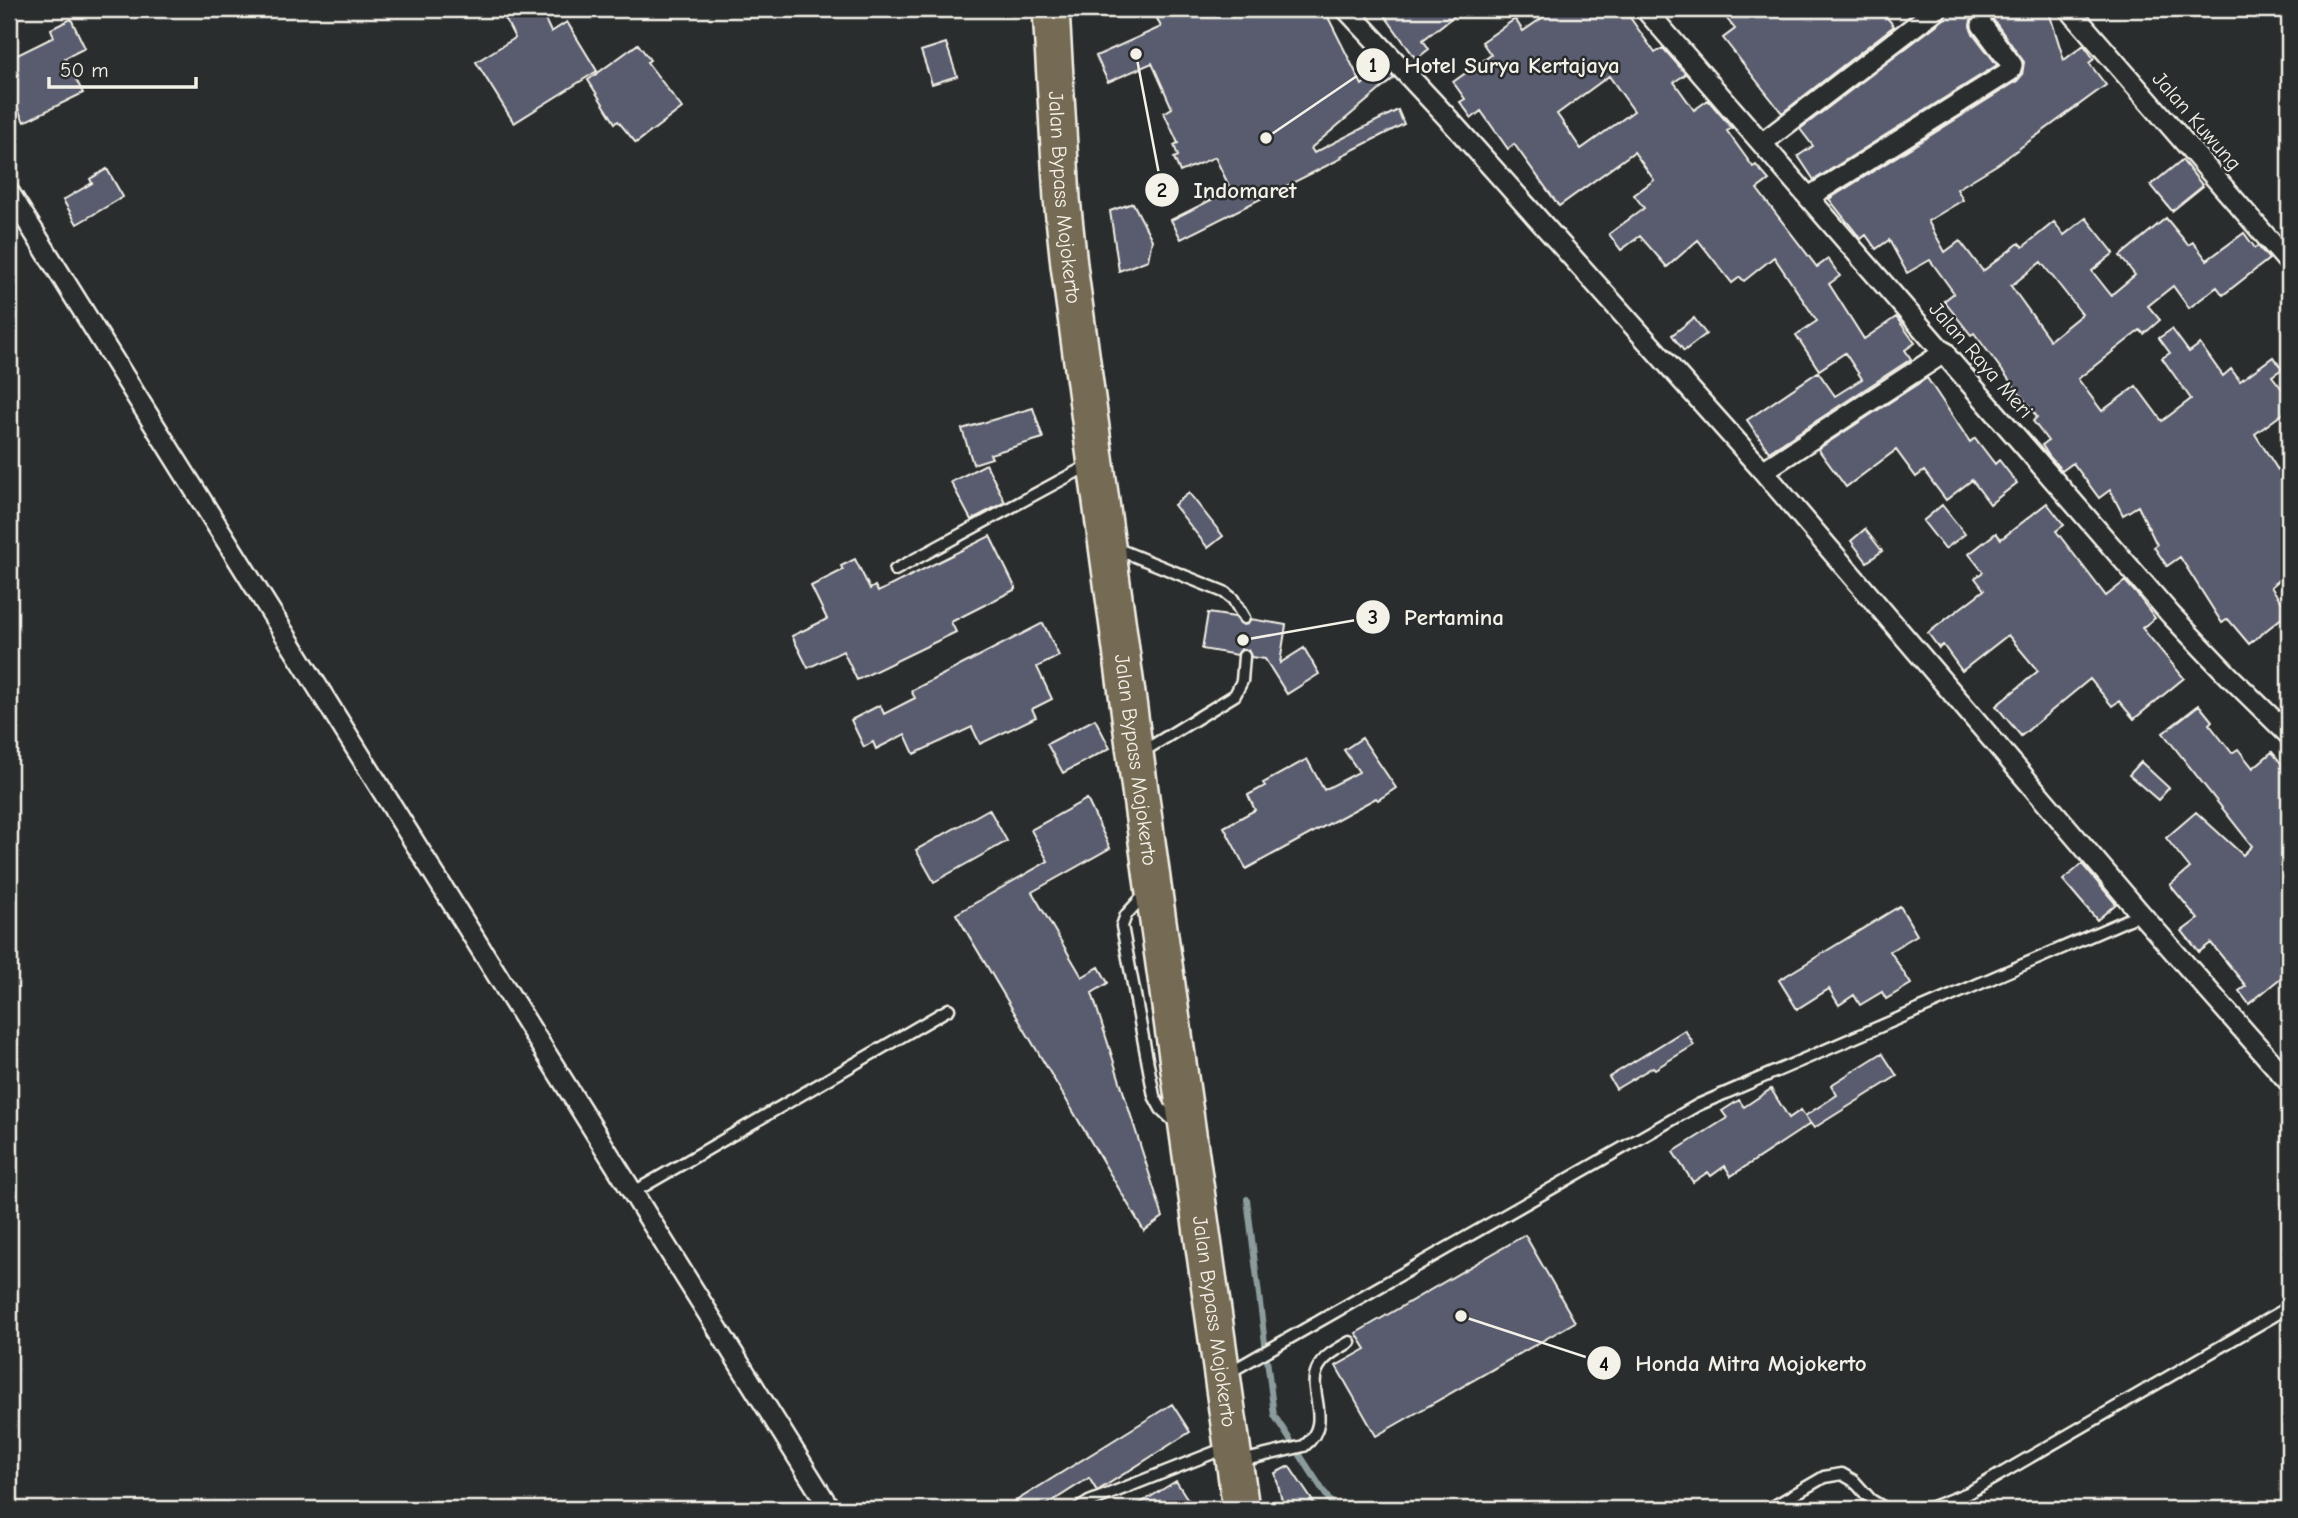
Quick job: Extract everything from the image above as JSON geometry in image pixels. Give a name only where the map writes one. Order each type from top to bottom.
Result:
[{"type":"highway","name":"Jalan Bypass Mojokerto","points":[[1051,9],[1062,199],[1153,886],[1241,1509]]},
{"type":"street","points":[[1346,9],[1464,136],[1763,471],[2141,914],[2289,1082]]},
{"type":"street","name":"Jalan Raya Meri","points":[[1645,9],[2171,615],[2289,735]]},
{"type":"street","points":[[1762,143],[1937,9]]},
{"type":"street","name":"Jalan Kuwung","points":[[2069,9],[2289,263]]},
{"type":"street","points":[[1809,197],[2010,71],[2011,65],[1982,25]]},
{"type":"street","points":[[9,192],[830,1509]]},
{"type":"street","points":[[1763,471],[1945,352]]},
{"type":"lane","points":[[895,570],[1096,461]]},
{"type":"lane","points":[[1108,545],[1224,592],[1233,599],[1244,618]]},
{"type":"lane","points":[[1136,756],[1235,695],[1242,681],[1244,656]]},
{"type":"lane","points":[[1222,1376],[1698,1105],[2141,914]]},
{"type":"lane","points":[[632,1193],[949,1009]]},
{"type":"lane","points":[[1927,1509],[1968,1493],[2289,1307]]},
{"type":"lane","points":[[1078,1509],[1233,1454],[1281,1452],[1304,1446],[1318,1426],[1319,1405],[1315,1378],[1317,1369],[1329,1354],[1350,1342]]},
{"type":"lane","points":[[1769,1509],[1824,1477],[1842,1474],[1854,1481],[1871,1500],[1886,1509]]},
{"type":"building","points":[[500,9],[540,9],[551,32],[567,22],[597,71],[514,123],[476,62],[515,38]]},
{"type":"building","points":[[1167,9],[1324,9],[1362,85],[1383,67],[1394,78],[1311,148],[1314,153],[1398,110],[1404,124],[1181,239],[1171,220],[1231,190],[1215,157],[1180,172],[1174,158],[1178,156],[1174,145],[1178,143],[1164,113],[1172,108],[1152,63],[1108,82],[1096,56],[1161,27],[1155,14]]},
{"type":"building","points":[[1380,9],[1463,9],[1423,40],[1429,49],[1416,59]]},
{"type":"building","points":[[1555,9],[1624,9],[1655,53],[1663,48],[1686,74],[1674,82],[1694,110],[1708,100],[1732,128],[1727,131],[1753,167],[1756,165],[1769,180],[1757,189],[1817,267],[1828,259],[1840,276],[1829,284],[1864,339],[1896,317],[1915,343],[1905,350],[1911,359],[1769,452],[1747,420],[1818,372],[1835,396],[1862,379],[1845,353],[1819,370],[1796,335],[1817,321],[1774,257],[1744,281],[1740,277],[1732,283],[1698,240],[1667,267],[1640,236],[1621,250],[1609,234],[1644,208],[1634,195],[1654,180],[1634,152],[1559,206],[1514,144],[1508,149],[1481,111],[1472,118],[1460,102],[1465,99],[1453,82],[1491,55],[1482,42],[1515,19],[1523,31]],"holes":[[[1609,76],[1634,111],[1581,149],[1557,114]]]},
{"type":"building","points":[[1719,9],[1880,9],[1894,26],[1782,113],[1723,38],[1735,29]]},
{"type":"building","points":[[1949,9],[2048,9],[2064,60],[2084,45],[2094,59],[2089,63],[2106,85],[1998,164],[1957,189],[1963,200],[1928,221],[1945,252],[1960,241],[1983,271],[2019,243],[2023,247],[2054,222],[2064,235],[2086,218],[2114,253],[2092,271],[2111,295],[2135,275],[2120,256],[2166,218],[2188,245],[2193,242],[2207,260],[2244,233],[2255,248],[2258,246],[2269,259],[2223,295],[2217,287],[2189,308],[2173,286],[2148,306],[2160,320],[2144,334],[2140,330],[2078,379],[2102,411],[2136,386],[2162,421],[2191,399],[2162,358],[2170,353],[2159,338],[2172,329],[2189,352],[2200,344],[2223,376],[2231,369],[2240,381],[2273,357],[2282,369],[2272,376],[2289,398],[2289,409],[2255,434],[2278,470],[2289,462],[2289,572],[2271,587],[2289,612],[2249,644],[2228,619],[2222,623],[2180,557],[2167,566],[2154,547],[2157,545],[2138,506],[2123,515],[2110,490],[2099,498],[2073,463],[2062,471],[2049,456],[2042,445],[2048,441],[2033,421],[2037,417],[1974,333],[1971,335],[1944,301],[1954,293],[1930,260],[1907,273],[1889,240],[1876,249],[1866,235],[1861,239],[1829,199],[2017,81],[2022,75],[2024,62],[1992,18],[1980,13],[1971,20],[1970,26],[1997,65],[1814,180],[1798,156],[1813,146],[1800,129],[1944,19]],"holes":[[[2041,262],[2082,314],[2050,340],[2011,286]]]},
{"type":"building","points":[[71,19],[85,48],[65,58],[83,93],[24,122],[9,91],[14,87],[9,76],[9,59],[54,37],[51,29]]},
{"type":"building","points":[[946,43],[957,76],[932,84],[921,51]]},
{"type":"building","points":[[638,44],[650,60],[647,62],[682,108],[636,143],[618,121],[615,123],[588,80]]},
{"type":"building","points":[[2182,160],[2203,186],[2172,211],[2151,185]]},
{"type":"building","points":[[107,169],[123,197],[77,224],[63,200],[92,183],[90,179]]},
{"type":"building","points":[[1133,203],[1152,240],[1148,260],[1119,271],[1110,211]]},
{"type":"building","points":[[1694,318],[1706,334],[1684,351],[1672,335]]},
{"type":"building","points":[[1927,378],[1970,442],[1975,438],[1995,464],[1999,460],[2017,483],[1990,504],[1972,480],[1946,500],[1924,471],[1916,477],[1896,450],[1846,487],[1818,449]]},
{"type":"building","points":[[1033,408],[1043,438],[990,454],[992,458],[973,464],[962,429]]},
{"type":"building","points":[[986,464],[1005,502],[971,520],[951,482]]},
{"type":"building","points":[[1189,493],[1223,536],[1208,548],[1174,505]]},
{"type":"building","points":[[2047,503],[2064,525],[2056,531],[2106,596],[2125,581],[2135,592],[2155,618],[2142,628],[2184,678],[2134,719],[2119,701],[2112,706],[2090,679],[2021,736],[1996,706],[2038,671],[2008,635],[1962,671],[1943,645],[1939,648],[1928,633],[1984,590],[1975,578],[1983,572],[1969,554],[1996,533],[2001,539]]},
{"type":"building","points":[[1942,505],[1965,534],[1945,549],[1923,521]]},
{"type":"building","points":[[1865,529],[1882,551],[1867,562],[1851,541]]},
{"type":"building","points":[[990,536],[1016,589],[951,622],[956,632],[857,680],[843,651],[808,668],[792,636],[827,619],[811,586],[843,570],[841,566],[855,559],[870,589],[875,586],[878,592]]},
{"type":"building","points":[[1208,613],[1235,617],[1243,625],[1248,624],[1251,619],[1286,625],[1280,663],[1304,648],[1319,674],[1287,694],[1265,659],[1251,657],[1248,650],[1241,649],[1237,655],[1202,649]]},
{"type":"building","points":[[1043,623],[1059,656],[1037,667],[1052,699],[1032,709],[1036,717],[980,744],[972,727],[914,754],[905,734],[876,749],[873,742],[864,747],[851,720],[880,705],[884,714],[915,698],[911,691]]},
{"type":"building","points":[[2199,705],[2212,721],[2209,724],[2232,753],[2238,749],[2253,768],[2272,752],[2289,773],[2289,971],[2249,1004],[2239,991],[2246,986],[2211,943],[2199,952],[2182,931],[2198,919],[2170,885],[2190,868],[2166,838],[2196,812],[2243,855],[2252,846],[2163,733]]},
{"type":"building","points":[[1095,719],[1110,748],[1063,773],[1047,744]]},
{"type":"building","points":[[1362,738],[1396,788],[1246,869],[1224,827],[1255,810],[1248,795],[1265,786],[1263,783],[1307,759],[1324,790],[1359,772],[1344,750]]},
{"type":"building","points":[[2141,762],[2169,788],[2158,800],[2129,775]]},
{"type":"building","points":[[1087,799],[1110,848],[1032,892],[1082,977],[1099,967],[1108,983],[1092,993],[1163,1217],[1144,1231],[956,914],[1048,861],[1031,830]]},
{"type":"building","points":[[989,809],[1007,841],[934,882],[916,850]]},
{"type":"building","points":[[2082,864],[2116,904],[2097,920],[2063,880]]},
{"type":"building","points":[[1900,906],[1917,935],[1890,951],[1911,984],[1886,999],[1882,992],[1860,1005],[1854,995],[1839,1005],[1829,989],[1797,1009],[1779,980]]},
{"type":"building","points":[[1685,1030],[1694,1045],[1616,1089],[1609,1077]]},
{"type":"building","points":[[1882,1053],[1897,1076],[1814,1128],[1805,1116],[1837,1095],[1831,1085]]},
{"type":"building","points":[[1771,1089],[1789,1118],[1801,1110],[1810,1124],[1731,1176],[1725,1166],[1711,1176],[1708,1172],[1693,1182],[1673,1152],[1727,1118],[1722,1111],[1739,1100],[1744,1107]]},
{"type":"building","points":[[1525,1235],[1575,1322],[1376,1436],[1336,1366],[1366,1349],[1356,1333]]},
{"type":"building","points":[[1172,1404],[1190,1432],[1097,1491],[1089,1478],[1040,1509],[1003,1509]]},
{"type":"building","points":[[1289,1466],[1318,1509],[1284,1509],[1275,1473]]},
{"type":"building","points":[[1176,1481],[1194,1509],[1131,1509]]},
{"type":"waterway","points":[[9,245],[9,254]]},
{"type":"waterway","points":[[1247,1199],[1274,1415],[1335,1509]]},
{"type":"place","name":"Indomaret","points":[[1136,54]]},
{"type":"place","name":"Hotel Surya Kertajaya","points":[[1266,138]]},
{"type":"place","name":"Pertamina","points":[[1243,640]]},
{"type":"place","name":"Honda Mitra Mojokerto","points":[[1461,1316]]}]
